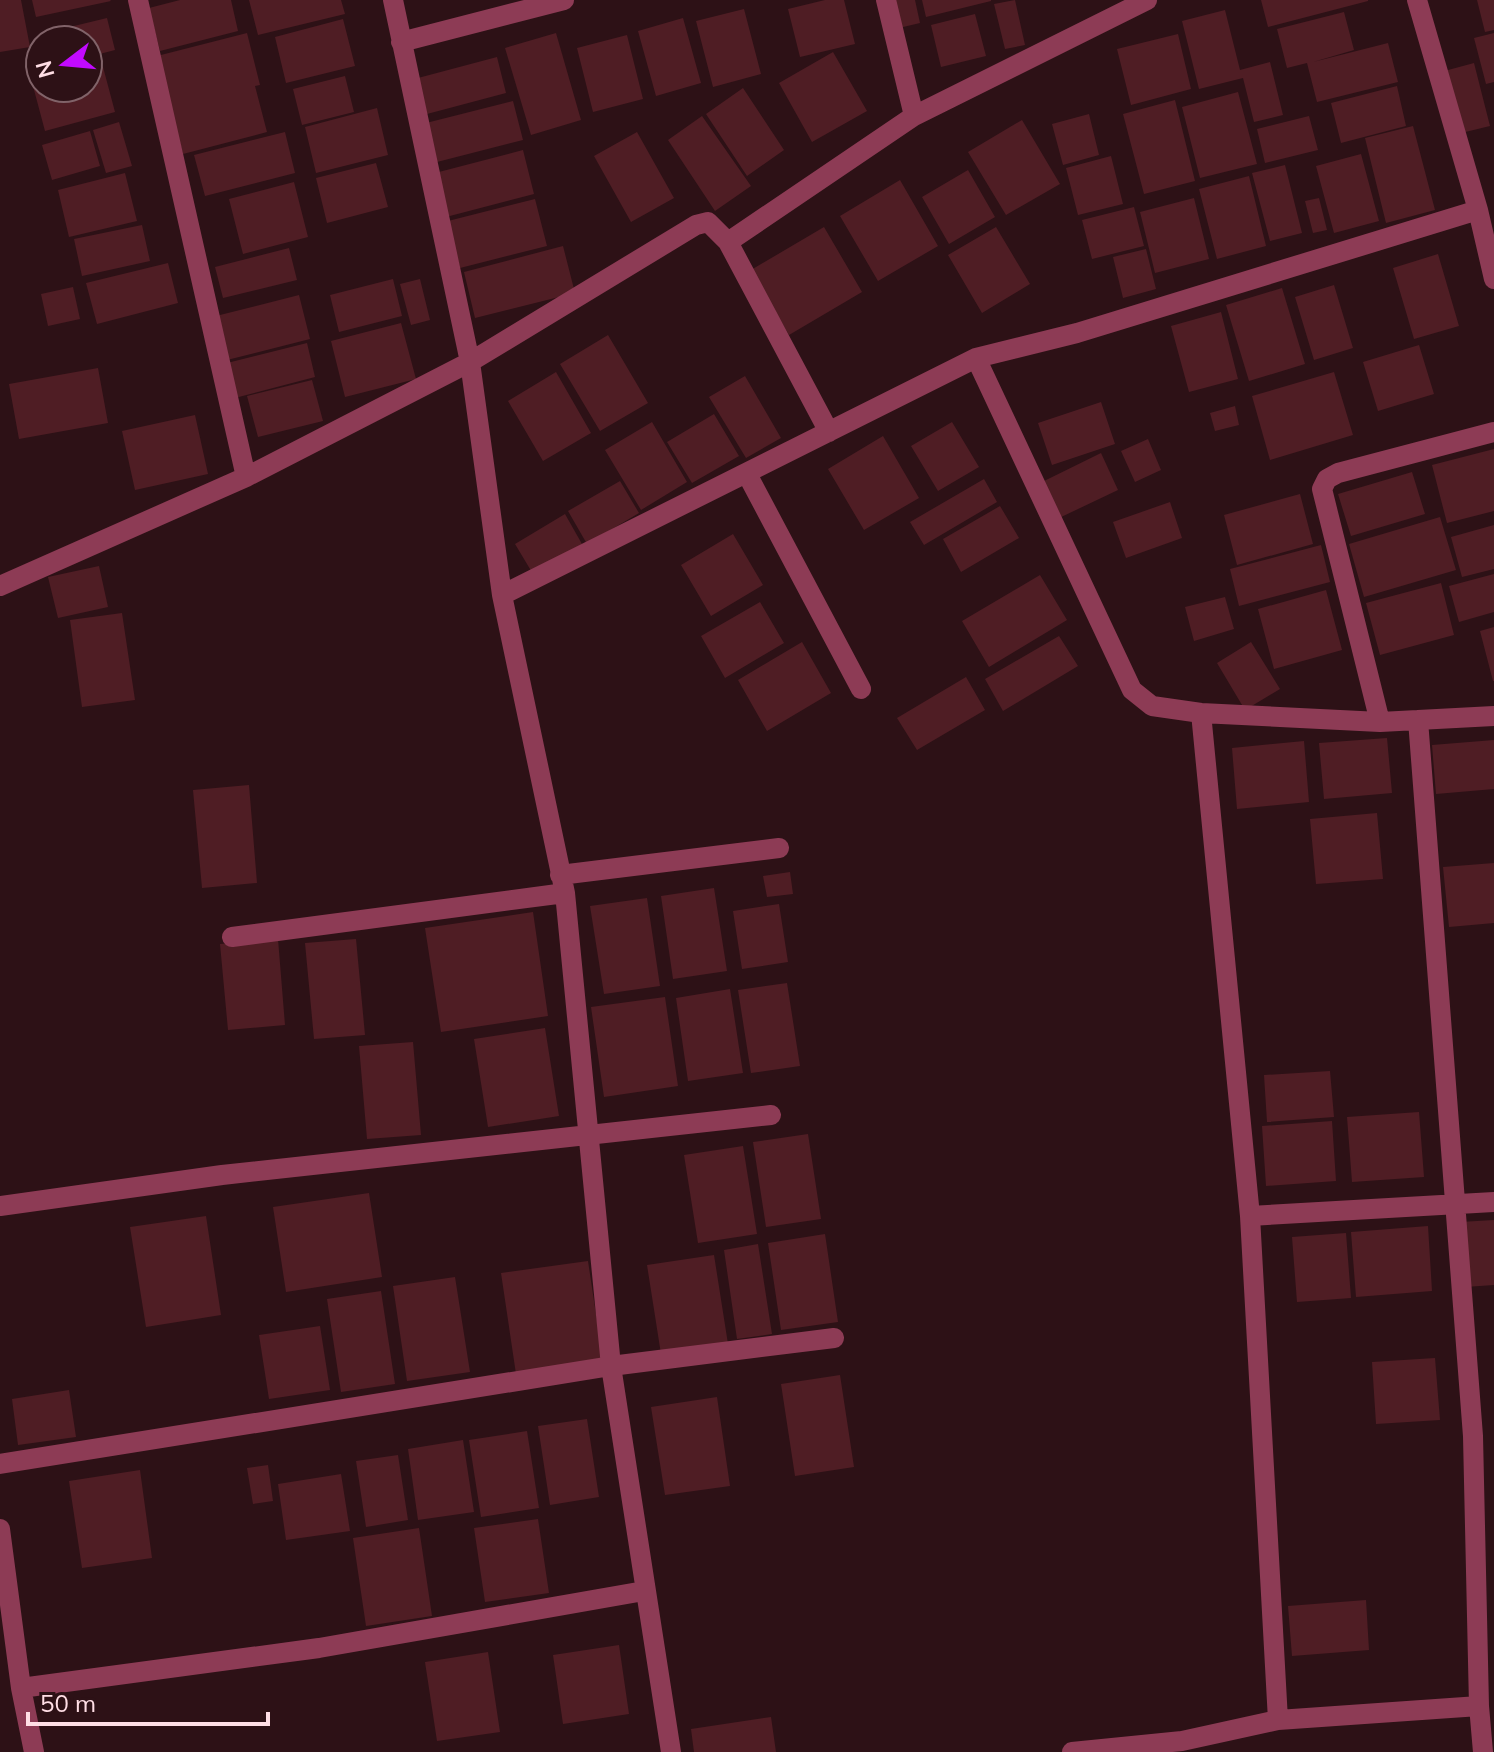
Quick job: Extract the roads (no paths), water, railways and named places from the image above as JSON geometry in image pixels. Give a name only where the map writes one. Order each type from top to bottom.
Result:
[{"type":"street","points":[[138,0],[246,477]]},
{"type":"street","points":[[393,0],[470,362],[502,595],[562,884],[611,1366],[671,1752]]},
{"type":"street","points":[[401,42],[564,0]]},
{"type":"street","points":[[886,0],[914,116]]},
{"type":"street","points":[[728,242],[914,116],[1147,0]]},
{"type":"street","points":[[1417,0],[1478,210],[1494,279]]},
{"type":"street","points":[[502,595],[976,358],[1091,329],[1478,210]]},
{"type":"street","points":[[0,586],[246,477],[470,362],[696,225],[708,222],[728,242],[829,432]]},
{"type":"street","points":[[976,358],[1132,690],[1152,706],[1201,713],[1380,722],[1494,716]]},
{"type":"street","points":[[1380,722],[1322,489],[1327,479],[1338,473],[1494,432]]},
{"type":"street","points":[[747,474],[861,689]]},
{"type":"street","points":[[1201,713],[1250,1216],[1278,1720]]},
{"type":"street","points":[[1418,720],[1473,1436],[1479,1706],[1483,1752]]},
{"type":"street","points":[[232,937],[779,848]]},
{"type":"street","points":[[0,1206],[222,1175],[771,1115]]},
{"type":"street","points":[[1250,1216],[1494,1202]]},
{"type":"street","points":[[0,1464],[611,1366],[834,1338]]},
{"type":"street","points":[[0,1529],[21,1688],[34,1752]]},
{"type":"street","points":[[21,1688],[319,1648],[644,1591]]},
{"type":"street","points":[[1072,1752],[1182,1741],[1278,1720],[1479,1706]]}]
